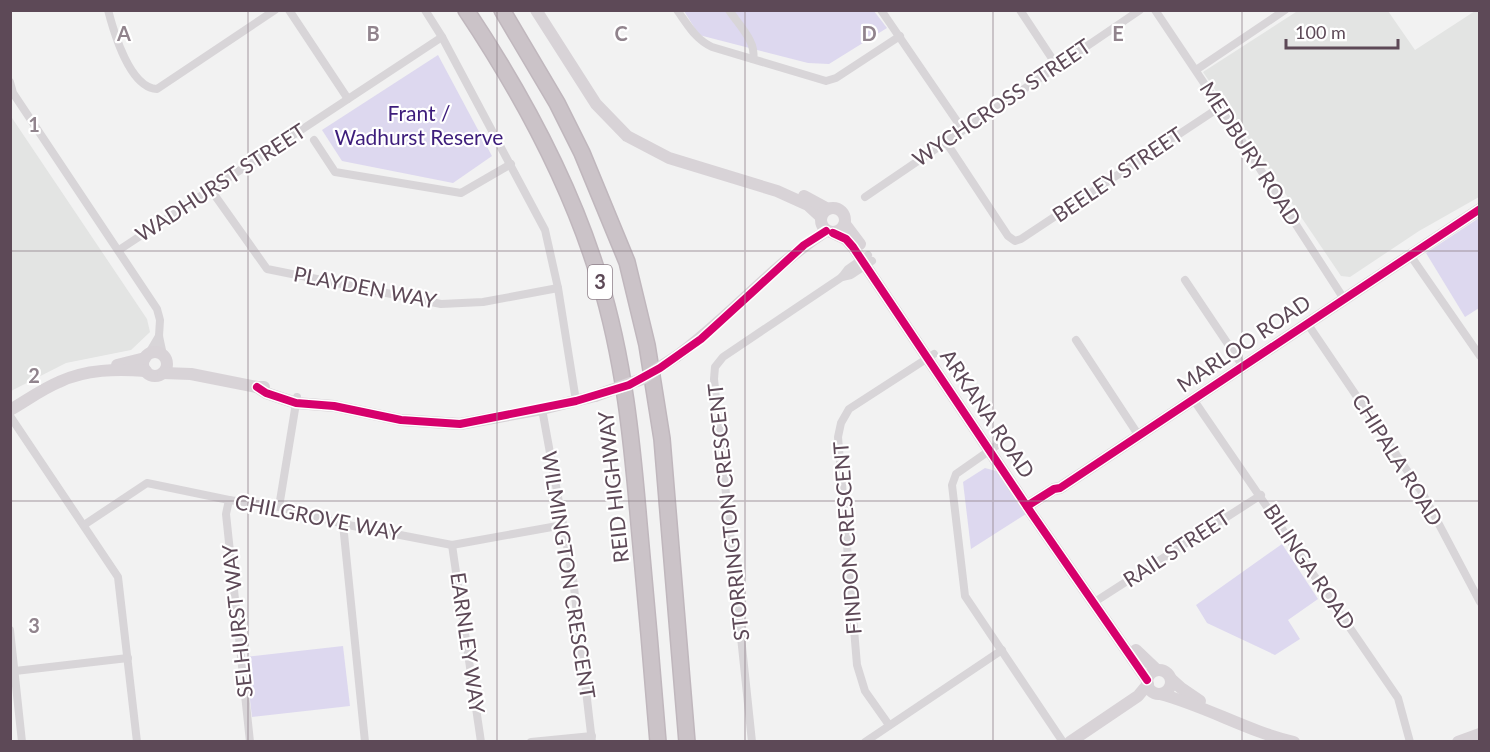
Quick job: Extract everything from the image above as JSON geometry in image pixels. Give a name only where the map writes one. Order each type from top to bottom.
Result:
[{"type":"highway","name":"REID HIGHWAY","points":[[466,10],[528,110],[566,186],[607,304],[631,425],[658,741]]},
{"type":"highway","name":"3","points":[[502,10],[557,103],[582,153],[627,262],[647,345],[662,439],[687,741]]},
{"type":"street","points":[[108,10],[117,41],[127,62],[142,82],[149,88],[157,89],[275,10]]},
{"type":"street","points":[[289,10],[348,99]]},
{"type":"street","points":[[425,10],[442,37],[545,230],[558,288],[576,401]]},
{"type":"street","name":"ARKANA ROAD","points":[[536,10],[596,104],[627,136],[669,158],[777,191],[808,205],[867,261]]},
{"type":"street","name":"ARKANA ROAD","points":[[544,10],[608,108],[634,133],[672,151],[794,191],[826,222]]},
{"type":"street","points":[[677,10],[693,34],[712,47],[826,81],[836,78],[900,36]]},
{"type":"street","points":[[729,10],[751,44],[754,52],[753,59]]},
{"type":"street","points":[[881,10],[963,130]]},
{"type":"street","points":[[1020,10],[1057,66]]},
{"type":"street","name":"WYCHCROSS STREET","points":[[865,197],[1140,10]]},
{"type":"street","name":"MEDBURY ROAD","points":[[1155,10],[1344,299]]},
{"type":"street","points":[[1196,70],[1285,10]]},
{"type":"street","name":"WADHURST STREET","points":[[119,250],[442,37]]},
{"type":"street","points":[[10,82],[12,93],[157,309],[164,364]]},
{"type":"street","name":"BEELEY STREET","points":[[946,142],[1008,236],[1015,241],[1220,107]]},
{"type":"street","points":[[314,140],[335,172],[461,193],[511,165]]},
{"type":"street","name":"PLAYDEN WAY","points":[[211,190],[267,268],[441,304],[483,302],[558,288]]},
{"type":"street","name":"ARKANA ROAD","points":[[826,222],[836,208],[842,212],[845,224],[867,261],[1153,688]]},
{"type":"street","name":"MARLOO ROAD","points":[[1032,508],[1479,208]]},
{"type":"street","points":[[10,410],[60,381],[147,361],[157,352],[164,364],[191,374],[256,387],[266,393],[296,400],[362,409],[401,420],[460,424],[542,410],[596,396],[642,379],[677,356],[723,320],[826,222],[838,232],[845,224]]},
{"type":"street","points":[[1410,255],[1479,356]]},
{"type":"street","name":"STORRINGTON CRESCENT","points":[[752,741],[714,379],[716,367],[723,357],[842,277],[851,275],[867,261]]},
{"type":"street","points":[[1185,280],[1242,365]]},
{"type":"street","name":"CHIPALA ROAD","points":[[1307,323],[1423,494],[1479,602]]},
{"type":"street","points":[[147,361],[159,336]]},
{"type":"street","points":[[1076,340],[1139,436]]},
{"type":"street","name":"FINDON CRESCENT","points":[[889,725],[865,691],[857,665],[838,437],[841,423],[849,409],[931,356]]},
{"type":"street","points":[[147,361],[154,375],[164,364]]},
{"type":"street","points":[[10,404],[40,385],[70,373],[147,361]]},
{"type":"street","name":"BILINGA ROAD","points":[[1193,399],[1398,698],[1410,741]]},
{"type":"street","points":[[279,507],[296,400]]},
{"type":"street","name":"WILMINGTON CRESCENT","points":[[542,410],[573,579],[592,739]]},
{"type":"street","points":[[10,416],[118,577],[138,741]]},
{"type":"street","points":[[993,448],[956,474],[952,485],[965,596],[1063,741]]},
{"type":"street","name":"CHILGROVE WAY","points":[[84,525],[147,483],[229,500],[279,507],[343,524],[452,544],[563,525]]},
{"type":"street","name":"RAIL STREET","points":[[1095,601],[1261,495]]},
{"type":"street","name":"SELHURST WAY","points":[[229,500],[226,514],[250,741]]},
{"type":"street","points":[[343,524],[365,741]]},
{"type":"street","name":"EARNLEY WAY","points":[[452,544],[481,741]]},
{"type":"street","name":"ARKANA ROAD","points":[[1095,601],[1141,657],[1157,670]]},
{"type":"street","points":[[10,630],[22,741]]},
{"type":"street","points":[[865,741],[1002,650]]},
{"type":"street","points":[[15,671],[128,658]]},
{"type":"street","points":[[1153,688],[1152,672],[1166,671],[1181,688],[1219,714]]},
{"type":"street","points":[[1070,741],[1153,688],[1169,689],[1171,679]]},
{"type":"street","points":[[1153,688],[1277,738],[1294,741]]},
{"type":"street","points":[[1081,741],[1153,688]]},
{"type":"street","points":[[1458,741],[1479,734]]},
{"type":"street","points":[[531,741],[592,739]]},
{"type":"shaded area","points":[[1299,10],[1388,11],[1415,50],[1475,11],[1479,11],[1479,197],[1419,231],[1350,277],[1341,276],[1203,72]]},
{"type":"shaded area","points":[[10,115],[147,319],[150,332],[131,350],[66,363],[11,391]]},
{"type":"green space","points":[[684,11],[874,11],[887,28],[829,64],[808,63],[699,35]]},
{"type":"green space","name":"Frant / Wadhurst Reserve","points":[[438,55],[492,156],[453,183],[342,161],[322,130]]},
{"type":"green space","points":[[1479,218],[1479,308],[1465,317],[1426,253]]},
{"type":"green space","points":[[985,468],[996,471],[1026,514],[971,549],[963,482]]},
{"type":"green space","points":[[1282,544],[1318,599],[1288,620],[1300,639],[1275,655],[1207,623],[1196,605]]},
{"type":"green space","points":[[343,646],[350,706],[252,717],[245,657]]},
{"type":"cycle path","points":[[1027,506],[1054,489],[1060,488],[1480,209]]},
{"type":"cycle path","points":[[257,387],[266,393],[296,403],[334,406],[401,420],[460,424],[576,401],[629,385],[660,368],[701,339],[804,245],[826,231]]},
{"type":"cycle path","points":[[833,233],[846,239],[853,247],[1032,514],[1147,680]]}]
